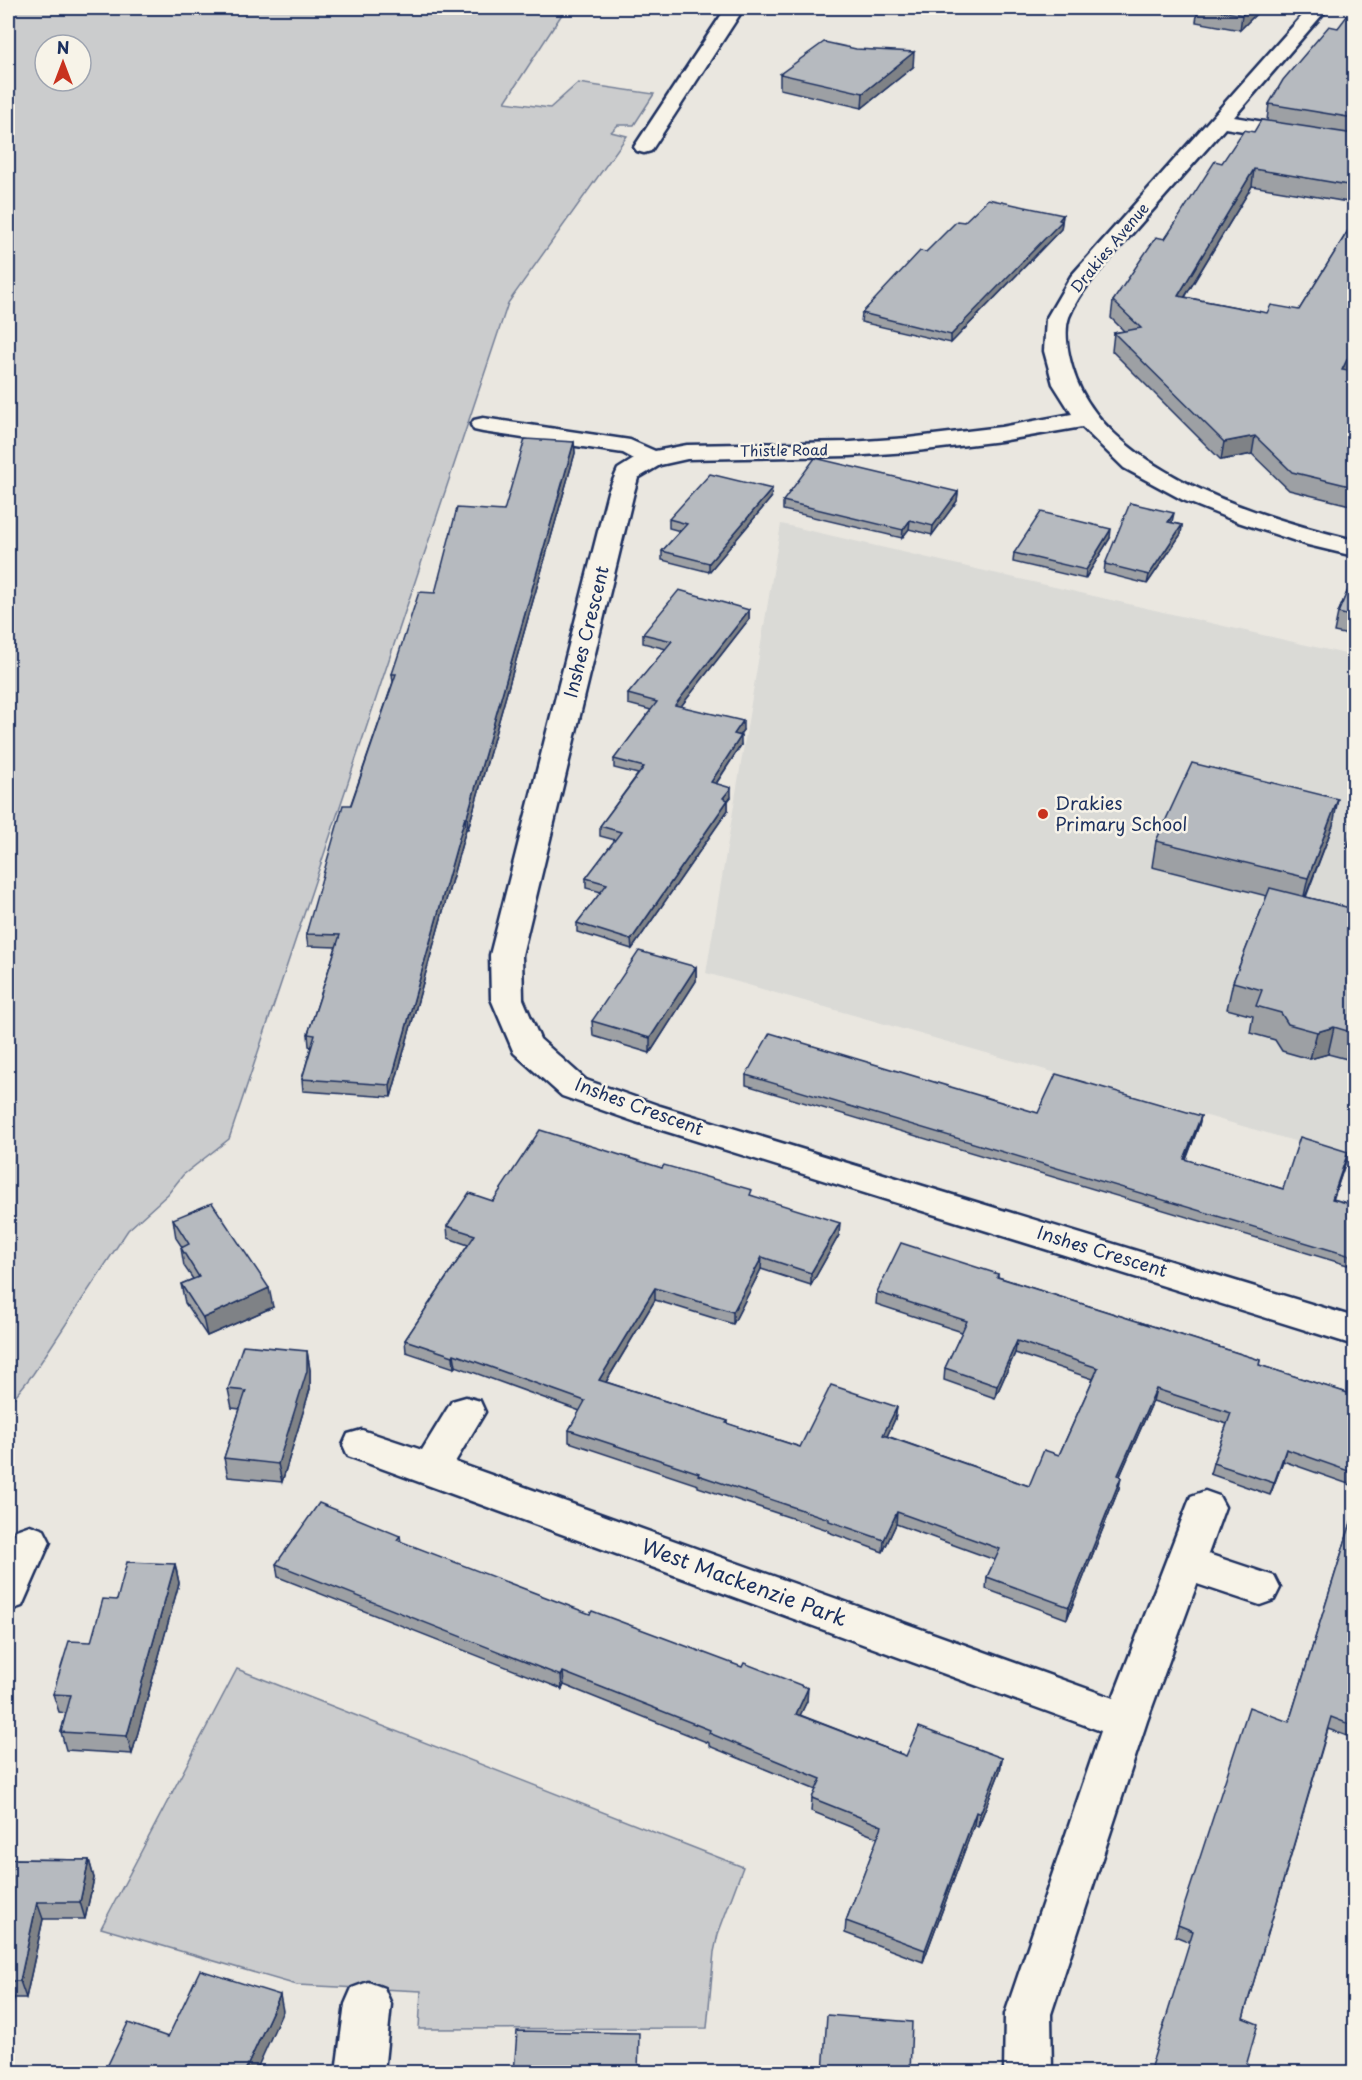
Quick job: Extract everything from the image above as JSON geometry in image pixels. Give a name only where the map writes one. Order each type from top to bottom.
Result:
[{"type":"street","points":[[644,147],[735,8]]},
{"type":"street","name":"Drakies Avenue","points":[[1320,15],[1221,121],[1079,281],[1057,319],[1056,351],[1065,384],[1088,419],[1133,463],[1192,495],[1257,520],[1354,548]]},
{"type":"street","points":[[1221,121],[1354,143]]},
{"type":"street","name":"Thistle Road","points":[[652,459],[687,452],[850,449],[908,445],[1001,434],[1088,419]]},
{"type":"street","points":[[483,425],[630,447],[652,459]]},
{"type":"street","name":"Inshes Crescent","points":[[652,459],[627,474],[621,492],[507,955],[507,999],[526,1045],[574,1088],[638,1110],[1354,1331]]},
{"type":"street","points":[[430,1470],[466,1413]]},
{"type":"street","name":"West Mackenzie Park","points":[[362,1445],[1126,1720]]},
{"type":"street","points":[[1028,2073],[1028,2014],[1126,1720],[1204,1507]]},
{"type":"street","points":[[8,1594],[30,1542]]},
{"type":"street","points":[[1185,1563],[1260,1588]]},
{"type":"street","points":[[360,2073],[368,2004]]},
{"type":"shaded area","points":[[8,8],[566,8],[505,102],[550,108],[578,83],[654,94],[634,125],[618,125],[611,132],[627,136],[508,303],[229,1139],[183,1175],[168,1194],[128,1230],[33,1374],[8,1405]]},
{"type":"shaded area","name":"Drakies Primary School","points":[[781,524],[1354,656],[1354,1158],[706,973]]},
{"type":"shaded area","points":[[237,1669],[743,1867],[718,1934],[714,1952],[707,2028],[419,2029],[421,1991],[297,1985],[101,1928]]},
{"type":"building","points":[[1203,8],[1249,8],[1242,15]]},
{"type":"building","points":[[1347,16],[1354,17],[1354,118],[1269,104],[1283,80],[1329,26],[1338,28]]},
{"type":"building","points":[[824,42],[856,49],[914,52],[863,93],[780,74]]},
{"type":"building","points":[[1261,120],[1354,134],[1354,186],[1254,169],[1178,296],[1267,313],[1271,305],[1299,310],[1354,221],[1354,345],[1342,370],[1354,372],[1354,487],[1292,472],[1255,436],[1224,442],[1114,333],[1141,328],[1113,301],[1156,237],[1165,239],[1215,161],[1222,163],[1244,130],[1254,132]]},
{"type":"building","points":[[988,199],[1063,215],[1059,220],[1062,221],[951,335],[862,313],[920,251],[926,252],[957,221],[964,222]]},
{"type":"building","points":[[525,439],[574,442],[390,1085],[302,1079],[315,1035],[308,1034],[340,935],[306,934],[343,805],[351,805],[396,674],[392,674],[419,592],[435,593],[457,508],[504,511]]},
{"type":"building","points":[[815,458],[958,492],[933,526],[910,520],[903,530],[783,501]]},
{"type":"building","points":[[710,474],[772,489],[709,563],[662,551],[687,524],[669,519]]},
{"type":"building","points":[[1130,503],[1174,513],[1168,522],[1182,525],[1149,575],[1105,564]]},
{"type":"building","points":[[1041,512],[1111,529],[1086,570],[1014,553]]},
{"type":"building","points":[[1354,576],[1354,617],[1338,613]]},
{"type":"building","points":[[679,590],[749,610],[675,705],[743,721],[734,734],[741,736],[711,782],[731,788],[723,798],[728,800],[631,940],[577,923],[607,884],[586,878],[621,832],[600,826],[644,767],[614,759],[657,702],[628,694],[672,641],[643,634]]},
{"type":"building","points":[[1192,763],[1338,799],[1308,878],[1156,841]]},
{"type":"building","points":[[1270,888],[1354,909],[1354,1033],[1334,1027],[1317,1032],[1288,1024],[1281,1013],[1256,1006],[1262,990],[1233,982]]},
{"type":"building","points":[[639,951],[696,967],[650,1038],[592,1021]]},
{"type":"building","points":[[770,1033],[1038,1113],[1056,1074],[1201,1116],[1184,1159],[1283,1189],[1300,1137],[1348,1152],[1332,1199],[1354,1205],[1354,1257],[746,1075]]},
{"type":"building","points":[[540,1130],[662,1168],[664,1165],[752,1190],[750,1195],[840,1223],[811,1273],[762,1257],[733,1312],[655,1288],[599,1380],[728,1421],[726,1423],[800,1447],[831,1385],[897,1407],[883,1435],[1029,1486],[1044,1450],[1059,1455],[1098,1368],[1017,1341],[997,1386],[945,1368],[967,1321],[877,1292],[901,1243],[998,1274],[997,1277],[1260,1360],[1259,1365],[1354,1395],[1354,1473],[1286,1449],[1274,1483],[1213,1463],[1231,1413],[1156,1389],[1118,1475],[1121,1477],[1069,1607],[987,1577],[1000,1549],[897,1512],[884,1540],[698,1475],[699,1473],[569,1430],[585,1401],[454,1354],[453,1356],[405,1340],[475,1235],[447,1226],[469,1193],[493,1201]]},
{"type":"building","points":[[212,1203],[269,1288],[203,1318],[181,1284],[199,1277],[181,1248],[189,1244],[173,1219]]},
{"type":"building","points":[[243,1345],[307,1351],[307,1371],[278,1464],[224,1458],[246,1391],[228,1389]]},
{"type":"building","points":[[319,1503],[400,1536],[397,1540],[590,1614],[592,1611],[742,1667],[744,1663],[808,1688],[796,1714],[906,1756],[919,1727],[1002,1758],[980,1814],[976,1812],[925,1950],[846,1921],[882,1826],[812,1798],[821,1779],[709,1733],[710,1730],[563,1672],[561,1676],[276,1564]]},
{"type":"building","points":[[1354,1513],[1354,1726],[1331,1717],[1243,2018],[1258,2024],[1244,2073],[1149,2073],[1193,1931],[1178,1925],[1249,1707],[1289,1722]]},
{"type":"building","points":[[127,1562],[175,1564],[127,1736],[61,1732],[71,1695],[53,1694],[69,1641],[91,1642],[103,1599],[117,1600]]},
{"type":"building","points":[[8,1859],[89,1860],[80,1902],[37,1902],[20,1981],[8,1981]]},
{"type":"building","points":[[200,1970],[280,1995],[244,2073],[104,2073],[128,2023],[168,2037]]},
{"type":"building","points":[[827,2015],[912,2022],[910,2073],[823,2073]]},
{"type":"building","points":[[517,2031],[639,2033],[638,2073],[514,2073]]},
{"type":"place","name":"Drakies Primary School","points":[[1043,814]]}]
